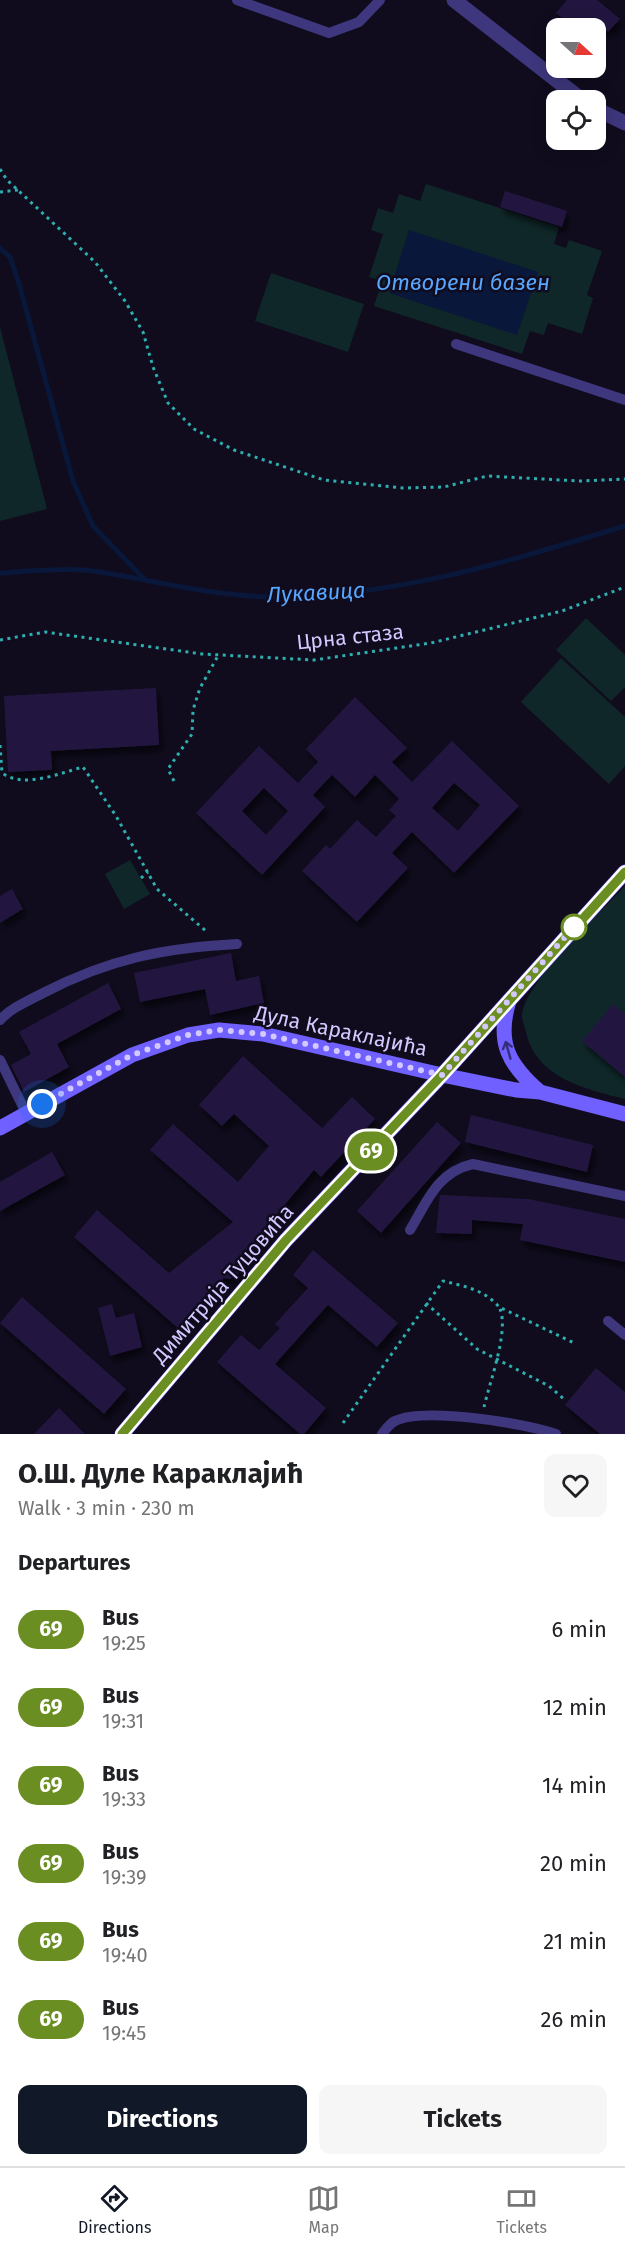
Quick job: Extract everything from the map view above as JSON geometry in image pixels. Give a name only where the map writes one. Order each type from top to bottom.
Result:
[{"type":"street","points":[[454,0],[569,90]]},
{"type":"street","points":[[606,114],[625,123]]},
{"type":"street","name":"Димитрија Туцовића","points":[[122,1434],[286,1240],[442,1075],[625,872]]},
{"type":"street","points":[[510,997],[504,1025],[506,1053],[519,1074],[540,1092]]},
{"type":"street","name":"Дула Караклајића","points":[[0,1128],[132,1055],[172,1039],[206,1031],[241,1031],[263,1034],[442,1075],[516,1090],[540,1092],[625,1114]]},
{"type":"lane","points":[[237,0],[329,33],[359,22],[380,0]]},
{"type":"lane","points":[[456,344],[625,400]]},
{"type":"lane","points":[[0,1020],[29,1001],[98,967],[156,951],[237,944]]},
{"type":"lane","points":[[0,1060],[26,1113]]},
{"type":"lane","points":[[411,1230],[438,1183],[455,1170],[473,1164],[625,1196]]},
{"type":"lane","points":[[608,1321],[625,1335]]},
{"type":"lane","points":[[382,1434],[392,1422],[406,1417],[481,1420],[531,1427],[556,1434]]},
{"type":"path","points":[[0,169],[7,180],[94,262],[124,301],[143,332],[153,367],[168,403],[194,429],[234,450],[324,480],[403,488],[444,487],[487,476],[580,481],[625,479]]},
{"type":"path","points":[[0,192],[18,190]]},
{"type":"path","name":"Црна стаза","points":[[0,640],[45,632],[219,654],[314,660],[431,643],[562,611],[625,587]]},
{"type":"path","points":[[174,781],[168,769],[192,734],[193,710],[200,688],[219,654]]},
{"type":"path","points":[[0,745],[2,773],[9,778],[50,777],[83,768],[116,816],[157,888],[220,945]]},
{"type":"path","points":[[141,878],[148,872]]},
{"type":"path","points":[[343,1423],[443,1281],[491,1298],[499,1307],[504,1320],[481,1420]]},
{"type":"path","points":[[426,1303],[477,1349],[494,1360],[549,1386],[564,1399]]},
{"type":"path","points":[[499,1307],[574,1344]]},
{"type":"green space","points":[[426,184],[559,227],[554,244],[566,248],[569,240],[602,251],[587,295],[593,298],[582,334],[548,323],[544,335],[530,331],[522,354],[374,306],[382,281],[369,277],[383,234],[371,230],[378,208],[393,213],[399,194],[420,201]]},
{"type":"green space","points":[[271,273],[364,304],[348,352],[255,321]]},
{"type":"green space","points":[[0,327],[47,509],[0,521]]},
{"type":"green space","points":[[586,618],[625,655],[625,687],[611,701],[556,650]]},
{"type":"green space","points":[[561,658],[625,717],[625,766],[609,784],[521,702]]},
{"type":"green space","points":[[130,860],[150,894],[124,909],[105,874]]},
{"type":"green space","points":[[625,886],[625,1099],[579,1086],[551,1071],[531,1048],[522,1016],[527,1000],[550,966]]},
{"type":"water","name":"Отворени базен","points":[[409,230],[538,272],[517,335],[389,293]]},
{"type":"building","points":[[567,0],[597,0],[620,19],[608,32],[606,18],[562,18],[556,13]]},
{"type":"building","points":[[505,191],[567,211],[562,227],[500,207]]},
{"type":"building","points":[[156,688],[159,745],[51,751],[52,770],[8,772],[4,696]]},
{"type":"building","points":[[355,697],[407,748],[392,762],[412,782],[452,741],[519,806],[454,873],[412,832],[392,853],[408,868],[357,922],[302,871],[326,845],[330,849],[357,820],[376,837],[396,816],[389,810],[399,799],[375,775],[355,797],[332,775],[313,795],[325,807],[262,875],[196,813],[259,746],[298,783],[318,762],[306,749]],"holes":[[[454,783],[480,805],[458,831],[432,808]],[[264,788],[288,811],[266,835],[242,811]]]},
{"type":"building","points":[[12,889],[23,909],[0,923],[0,896]]},
{"type":"building","points":[[231,953],[236,981],[259,976],[264,1003],[210,1015],[205,989],[140,1002],[134,973]]},
{"type":"building","points":[[108,983],[121,1009],[57,1044],[69,1067],[24,1092],[11,1065],[31,1054],[19,1032]]},
{"type":"building","points":[[613,1004],[625,1014],[625,1077],[582,1041]]},
{"type":"building","points":[[243,1056],[322,1128],[352,1097],[375,1119],[321,1177],[314,1170],[276,1215],[279,1217],[240,1263],[239,1273],[230,1279],[224,1278],[179,1329],[74,1237],[97,1210],[169,1273],[233,1222],[150,1150],[173,1124],[238,1182],[269,1146],[234,1114],[222,1126],[199,1105]]},
{"type":"building","points":[[471,1115],[593,1145],[587,1172],[465,1142]]},
{"type":"building","points":[[437,1122],[461,1143],[381,1233],[357,1211]]},
{"type":"building","points":[[52,1152],[65,1175],[0,1211],[0,1182]]},
{"type":"building","points":[[440,1195],[528,1199],[625,1219],[625,1262],[520,1240],[523,1224],[472,1220],[472,1234],[436,1233]]},
{"type":"building","points":[[313,1250],[398,1323],[377,1347],[328,1305],[275,1364],[326,1408],[304,1434],[300,1434],[217,1362],[241,1335],[259,1350],[280,1328],[275,1324],[308,1288],[293,1275]]},
{"type":"building","points":[[22,1297],[126,1389],[104,1414],[0,1323]]},
{"type":"building","points":[[112,1304],[116,1318],[134,1313],[142,1347],[110,1356],[98,1308]]},
{"type":"building","points":[[596,1368],[625,1392],[625,1434],[600,1434],[565,1405]]},
{"type":"building","points":[[59,1408],[85,1434],[34,1434]]},
{"type":"waterway","points":[[0,248],[10,257],[20,287],[73,481],[93,526],[145,580]]},
{"type":"waterway","name":"Лукавица","points":[[0,573],[75,570],[227,594],[270,597],[316,596],[406,584],[450,575],[625,526]]},
{"type":"bus line","name":"69","points":[[122,1434],[286,1240],[442,1075],[625,872]]},
{"type":"route","points":[[42,1104],[153,1046],[188,1035],[219,1030],[263,1034],[442,1075],[574,927]]}]
